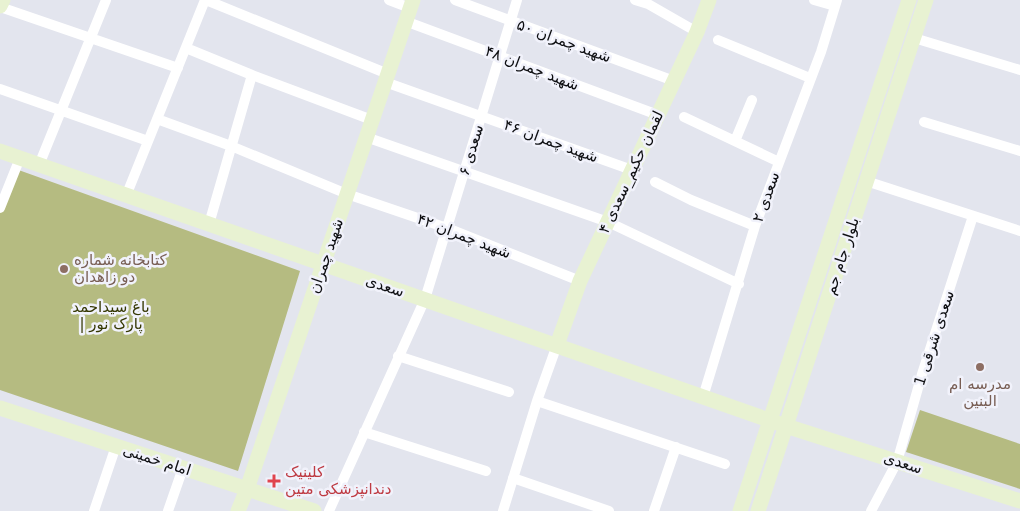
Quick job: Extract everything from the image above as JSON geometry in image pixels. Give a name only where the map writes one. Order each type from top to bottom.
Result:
[{"type":"main road","points":[[0,7],[3,0]]},
{"type":"main road","name":"لقمان حکیم_سعدی ۴","points":[[557,346],[580,281],[697,32],[709,0]]},
{"type":"main road","name":"بلوار جام جم","points":[[740,511],[908,0]]},
{"type":"main road","name":"بلوار جام جم","points":[[758,511],[926,0]]},
{"type":"main road","name":"شهید چمران","points":[[238,511],[410,10]]},
{"type":"main road","points":[[898,33],[914,38]]},
{"type":"main road","name":"سعدی","points":[[0,151],[770,421],[1020,501]]},
{"type":"main road","name":"امام خمینی","points":[[0,408],[314,511]]},
{"type":"street","points":[[40,165],[106,0]]},
{"type":"street","points":[[126,196],[205,0]]},
{"type":"street","name":"شهید چمران ۴۶","points":[[205,0],[386,78],[481,116],[632,170]]},
{"type":"street","name":"شهید چمران ۴۸","points":[[389,0],[500,56],[658,115]]},
{"type":"street","name":"شهید چمران ۵۰","points":[[455,0],[674,81]]},
{"type":"street","name":"سعدی ۶","points":[[329,511],[424,299],[517,0]]},
{"type":"street","points":[[635,0],[648,4],[697,32]]},
{"type":"street","points":[[814,0],[836,3]]},
{"type":"street","name":"سعدی ۲","points":[[702,397],[739,284],[755,226],[821,52],[836,3]]},
{"type":"street","points":[[0,7],[178,68]]},
{"type":"street","points":[[914,38],[1020,70]]},
{"type":"street","points":[[718,40],[810,78]]},
{"type":"street","points":[[186,48],[372,120]]},
{"type":"street","points":[[209,224],[252,75]]},
{"type":"street","points":[[0,89],[148,141]]},
{"type":"street","points":[[735,141],[752,100]]},
{"type":"street","points":[[684,117],[779,162]]},
{"type":"street","name":"شهید چمران ۴۲","points":[[157,119],[231,146],[347,194],[446,228],[580,281]]},
{"type":"street","points":[[924,122],[1020,151]]},
{"type":"street","points":[[366,137],[608,222],[739,284]]},
{"type":"street","points":[[0,208],[20,158]]},
{"type":"street","points":[[866,181],[1020,231]]},
{"type":"street","points":[[655,182],[691,200],[755,226]]},
{"type":"street","name":"سعدی شرقی 1","points":[[871,511],[897,462],[922,374],[973,216]]},
{"type":"street","points":[[503,511],[537,401],[557,346]]},
{"type":"street","points":[[398,356],[509,392]]},
{"type":"street","points":[[537,401],[726,464]]},
{"type":"street","points":[[364,432],[486,471]]},
{"type":"street","points":[[94,511],[116,446]]},
{"type":"street","points":[[654,511],[676,447]]},
{"type":"street","points":[[168,511],[183,468]]},
{"type":"street","points":[[512,478],[609,511]]},
{"type":"green space","name":"باغ سیداحمد | پارک نور","points":[[13,168],[300,271],[238,471],[0,390],[0,201]]},
{"type":"green space","points":[[920,410],[1020,444],[1020,489],[906,452]]},
{"type":"place","name":"کتابخانه شماره دو زاهدان","points":[[64,269]]},
{"type":"place","name":"مدرسه ام البنین","points":[[980,367]]},
{"type":"place","name":"کلینیک دندانپزشکی متین","points":[[274,481]]}]
